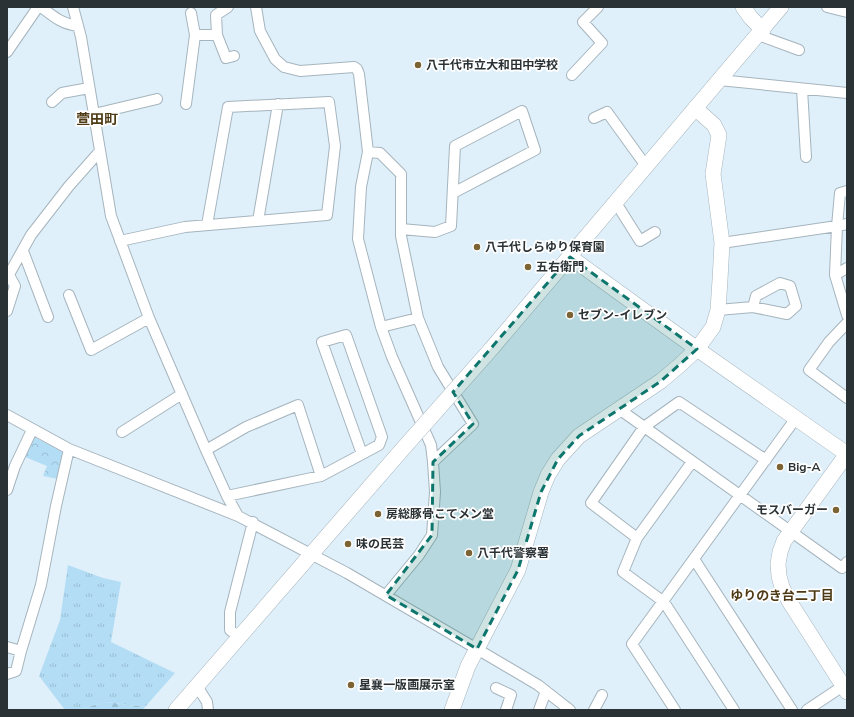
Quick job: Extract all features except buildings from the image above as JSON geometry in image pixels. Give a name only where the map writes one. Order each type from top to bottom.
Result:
[{"type":"street","points":[[7,52],[39,7],[68,25],[78,26]]},
{"type":"street","points":[[73,7],[78,26],[111,216],[149,318],[206,450],[238,516]]},
{"type":"street","points":[[226,58],[217,35],[216,15],[228,7]]},
{"type":"street","points":[[256,7],[260,31],[276,59],[284,67],[300,71],[354,67],[357,69],[368,152],[360,187],[358,239],[381,327],[392,357],[431,445],[434,462],[432,535],[419,555],[386,595]]},
{"type":"street","points":[[572,75],[602,43],[583,22],[598,7]]},
{"type":"street","points":[[743,7],[761,32],[799,50]]},
{"type":"street","points":[[176,710],[492,348],[781,7]]},
{"type":"street","points":[[827,7],[847,12]]},
{"type":"street","points":[[186,104],[195,35],[191,13]]},
{"type":"street","points":[[195,35],[217,35]]},
{"type":"street","points":[[719,80],[847,93]]},
{"type":"street","points":[[52,102],[62,93],[89,88]]},
{"type":"street","points":[[802,89],[806,157]]},
{"type":"street","points":[[94,114],[157,99]]},
{"type":"street","points":[[120,241],[185,227],[327,215],[335,146],[329,102],[228,107],[207,225]]},
{"type":"street","points":[[258,221],[278,104]]},
{"type":"street","points":[[452,710],[468,666],[518,570],[541,492],[548,475],[558,459],[575,439],[589,428],[662,381],[697,349],[713,327],[718,310],[722,244],[713,174],[719,135],[714,125],[695,108]]},
{"type":"street","points":[[401,229],[435,232],[451,226],[455,146],[522,110],[535,150],[453,193]]},
{"type":"street","points":[[594,118],[608,112],[646,166]]},
{"type":"street","points":[[7,311],[15,286],[8,277],[31,235],[69,186],[100,151]]},
{"type":"street","points":[[368,152],[380,153],[401,174],[401,236],[418,318],[438,367],[472,424],[434,462]]},
{"type":"street","points":[[847,191],[840,193],[842,225],[834,275],[847,315]]},
{"type":"street","points":[[616,203],[640,241],[655,232]]},
{"type":"street","points":[[722,244],[842,225]]},
{"type":"street","points":[[22,251],[48,317]]},
{"type":"street","points":[[570,257],[697,349],[847,454],[784,541],[779,558],[779,576],[782,587],[789,601],[845,689],[807,710]]},
{"type":"street","points":[[834,275],[847,268]]},
{"type":"street","points":[[68,295],[91,350],[149,318]]},
{"type":"street","points":[[718,310],[753,307]]},
{"type":"street","points":[[381,327],[418,318]]},
{"type":"street","points":[[847,323],[829,342],[809,370],[847,398]]},
{"type":"street","points":[[227,496],[320,476],[362,454],[379,445],[382,437],[346,335],[322,342],[362,454]]},
{"type":"street","points":[[122,432],[182,394]]},
{"type":"street","points":[[637,538],[591,503],[644,427],[679,402],[766,460]]},
{"type":"street","points":[[206,450],[246,427],[298,405],[320,476]]},
{"type":"street","points":[[619,409],[842,568],[847,562]]},
{"type":"street","points":[[7,415],[69,449],[253,522],[311,555],[347,573],[477,648],[538,685],[570,710]]},
{"type":"street","points":[[675,710],[632,644],[664,602],[796,418]]},
{"type":"street","points":[[7,490],[15,466],[32,430]]},
{"type":"street","points":[[7,674],[16,672],[41,585],[56,506],[69,449]]},
{"type":"street","points":[[692,462],[637,538],[623,572],[664,602],[734,710]]},
{"type":"street","points":[[239,637],[230,630],[230,612],[253,522]]},
{"type":"street","points":[[694,559],[792,710]]},
{"type":"street","points":[[7,647],[21,651]]},
{"type":"street","points":[[197,686],[207,702],[208,710]]},
{"type":"street","points":[[496,688],[512,695],[506,710]]},
{"type":"street","points":[[539,710],[546,691]]},
{"type":"street","points":[[594,710],[602,695]]},
{"type":"highlighted area","points":[[570,257],[697,349],[661,381],[579,436],[558,459],[541,492],[518,570],[477,649],[386,595],[432,535],[433,462],[473,424],[453,392]]},
{"type":"green space","points":[[34,437],[65,453],[58,479],[43,476],[47,466],[25,457]]},
{"type":"green space","points":[[68,565],[103,578],[121,582],[111,642],[175,673],[145,707],[106,702],[77,710],[65,710],[39,676],[60,620]]},
{"type":"green space","points":[[106,702],[145,707],[142,710],[77,710]]},
{"type":"place","name":"八千代市立大和田中学校","points":[[418,65]]},
{"type":"place","name":"八千代しらゆり保育園","points":[[477,247]]},
{"type":"place","name":"五右衛門","points":[[528,267]]},
{"type":"place","name":"セブン-イレブン","points":[[570,315]]},
{"type":"place","name":"Big-A","points":[[780,467]]},
{"type":"place","name":"モスバーガー","points":[[836,510]]},
{"type":"place","name":"房総豚骨こてメン堂","points":[[378,514]]},
{"type":"place","name":"味の民芸","points":[[348,544]]},
{"type":"place","name":"八千代警察署","points":[[469,553]]},
{"type":"place","name":"星襄一版画展示室","points":[[351,685]]},
{"type":"district","name":"萱田町","points":[[97,119]]},
{"type":"district","name":"ゆりのき台二丁目","points":[[782,596]]}]
